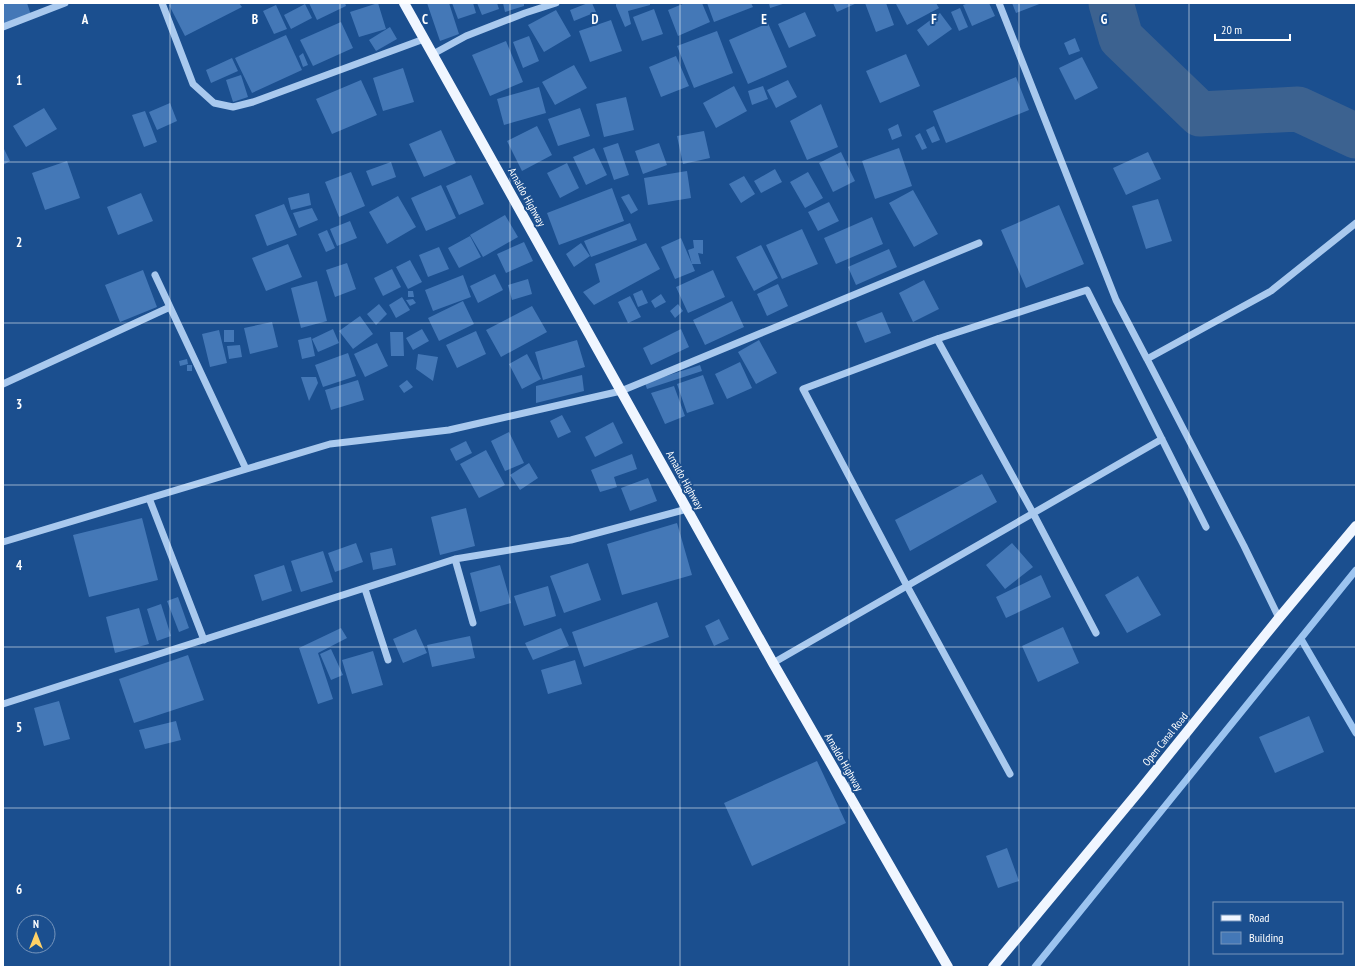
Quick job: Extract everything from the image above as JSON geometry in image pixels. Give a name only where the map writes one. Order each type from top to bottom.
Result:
[{"type":"main road","name":"Arnaldo Highway","points":[[404,3],[773,663],[948,967]]},
{"type":"main road","name":"Open Canal Road","points":[[993,967],[1356,526]]},
{"type":"street","points":[[3,27],[65,3]]},
{"type":"street","points":[[162,3],[193,84],[214,103],[234,107],[253,102],[424,38]]},
{"type":"street","points":[[433,54],[466,36],[525,13],[556,3]]},
{"type":"street","points":[[999,3],[1116,300],[1244,546],[1279,618]]},
{"type":"street","points":[[1147,359],[1271,291],[1356,223]]},
{"type":"street","points":[[3,542],[330,444],[449,430],[621,391],[979,242]]},
{"type":"street","points":[[155,275],[246,469]]},
{"type":"street","points":[[1010,774],[907,586],[803,389],[937,339],[1087,290],[1206,526]]},
{"type":"street","points":[[3,384],[170,307]]},
{"type":"street","points":[[937,339],[1033,513],[1096,634]]},
{"type":"street","points":[[773,663],[1162,439]]},
{"type":"street","points":[[149,498],[204,640]]},
{"type":"street","points":[[3,704],[455,559],[571,540],[687,509]]},
{"type":"street","points":[[455,559],[473,623]]},
{"type":"street","points":[[365,589],[388,660]]},
{"type":"building","points":[[3,3],[27,3],[31,15],[3,24]]},
{"type":"building","points":[[172,3],[239,3],[242,7],[185,36],[169,5]]},
{"type":"building","points":[[309,3],[345,3],[346,6],[317,20]]},
{"type":"building","points":[[378,3],[386,29],[359,37],[350,12]]},
{"type":"building","points":[[427,3],[449,3],[459,34],[440,41]]},
{"type":"building","points":[[452,3],[473,3],[476,13],[458,19]]},
{"type":"building","points":[[477,3],[497,3],[499,9],[482,15]]},
{"type":"building","points":[[503,3],[524,3],[524,6],[505,12]]},
{"type":"building","points":[[588,3],[592,3],[596,12],[574,21],[570,10]]},
{"type":"building","points":[[616,3],[650,3],[650,5],[628,11],[631,24],[625,27]]},
{"type":"building","points":[[685,3],[702,3],[710,22],[678,36],[668,10]]},
{"type":"building","points":[[707,3],[751,3],[753,7],[714,22]]},
{"type":"building","points":[[769,3],[786,3],[770,8]]},
{"type":"building","points":[[833,3],[857,3],[837,12]]},
{"type":"building","points":[[865,3],[886,3],[894,25],[876,32]]},
{"type":"building","points":[[936,3],[939,8],[907,25],[896,4]]},
{"type":"building","points":[[969,3],[989,3],[995,16],[972,26],[963,5]]},
{"type":"building","points":[[1012,3],[1042,3],[1016,13]]},
{"type":"building","points":[[305,4],[312,18],[291,29],[284,15]]},
{"type":"building","points":[[276,5],[287,29],[274,34],[263,11]]},
{"type":"building","points":[[960,8],[968,27],[959,31],[951,12]]},
{"type":"building","points":[[654,9],[663,34],[642,41],[633,17]]},
{"type":"building","points":[[556,10],[571,36],[544,52],[528,25]]},
{"type":"building","points":[[805,12],[816,36],[789,48],[778,24]]},
{"type":"building","points":[[940,13],[952,29],[928,46],[917,30]]},
{"type":"building","points":[[611,20],[622,51],[590,62],[579,31]]},
{"type":"building","points":[[341,22],[353,48],[313,66],[300,40]]},
{"type":"building","points":[[768,23],[787,67],[748,84],[729,40]]},
{"type":"building","points":[[390,27],[397,39],[376,51],[369,40]]},
{"type":"building","points":[[717,31],[733,73],[694,88],[677,46]]},
{"type":"building","points":[[286,35],[302,70],[252,93],[235,58]]},
{"type":"building","points":[[529,36],[539,61],[523,68],[513,42]]},
{"type":"building","points":[[1075,38],[1080,51],[1069,55],[1064,43]]},
{"type":"building","points":[[506,41],[523,82],[490,96],[472,55]]},
{"type":"building","points":[[303,53],[308,65],[303,67],[299,56]]},
{"type":"building","points":[[906,54],[920,86],[880,103],[866,71]]},
{"type":"building","points":[[676,56],[689,86],[661,97],[649,67]]},
{"type":"building","points":[[1082,57],[1098,88],[1075,100],[1059,68]]},
{"type":"building","points":[[232,58],[238,71],[211,83],[206,70]]},
{"type":"building","points":[[574,65],[587,88],[555,105],[542,82]]},
{"type":"building","points":[[403,68],[414,102],[383,111],[373,78]]},
{"type":"building","points":[[241,75],[248,97],[233,102],[226,80]]},
{"type":"building","points":[[1016,77],[1029,110],[946,143],[933,111]]},
{"type":"building","points":[[361,80],[377,115],[332,134],[316,99]]},
{"type":"building","points":[[788,80],[797,97],[776,108],[767,90]]},
{"type":"building","points":[[734,86],[747,111],[716,128],[703,103]]},
{"type":"building","points":[[763,86],[768,99],[752,105],[748,91]]},
{"type":"building","points":[[539,87],[546,113],[504,125],[497,99]]},
{"type":"building","points":[[626,97],[634,130],[604,137],[596,104]]},
{"type":"building","points":[[170,103],[177,121],[157,130],[149,112]]},
{"type":"building","points":[[821,104],[838,147],[807,160],[790,121]]},
{"type":"building","points":[[44,108],[57,129],[26,147],[13,126]]},
{"type":"building","points":[[580,108],[590,136],[558,146],[548,119]]},
{"type":"building","points":[[145,111],[157,142],[144,147],[132,115]]},
{"type":"building","points":[[898,124],[902,136],[892,140],[888,129]]},
{"type":"building","points":[[537,126],[552,155],[522,171],[507,141]]},
{"type":"building","points":[[934,126],[940,140],[932,143],[926,130]]},
{"type":"building","points":[[441,130],[456,163],[424,177],[409,144]]},
{"type":"building","points":[[704,131],[710,158],[683,164],[677,136]]},
{"type":"building","points":[[920,133],[927,148],[922,150],[915,136]]},
{"type":"building","points":[[618,143],[629,175],[614,180],[603,148]]},
{"type":"building","points":[[659,143],[667,165],[643,174],[635,151]]},
{"type":"building","points":[[3,147],[10,161],[3,165]]},
{"type":"building","points":[[594,148],[607,175],[586,185],[573,157]]},
{"type":"building","points":[[899,148],[912,186],[875,199],[862,161]]},
{"type":"building","points":[[841,152],[855,181],[833,192],[819,163]]},
{"type":"building","points":[[1148,152],[1161,179],[1126,195],[1113,168]]},
{"type":"building","points":[[67,161],[80,198],[45,210],[32,173]]},
{"type":"building","points":[[391,162],[396,177],[372,186],[366,171]]},
{"type":"building","points":[[567,163],[579,188],[560,198],[547,173]]},
{"type":"building","points":[[775,169],[782,182],[761,193],[754,181]]},
{"type":"building","points":[[687,171],[691,198],[648,205],[644,178]]},
{"type":"building","points":[[351,172],[365,206],[339,217],[325,182]]},
{"type":"building","points":[[808,172],[823,198],[805,208],[790,182]]},
{"type":"building","points":[[471,175],[484,204],[459,215],[446,186]]},
{"type":"building","points":[[744,176],[755,194],[741,203],[729,184]]},
{"type":"building","points":[[441,185],[456,218],[426,231],[411,198]]},
{"type":"building","points":[[612,188],[624,221],[559,245],[547,213]]},
{"type":"building","points":[[913,190],[938,234],[914,247],[889,203]]},
{"type":"building","points":[[141,193],[153,221],[118,235],[107,207]]},
{"type":"building","points":[[309,193],[311,205],[291,210],[288,198]]},
{"type":"building","points":[[629,194],[638,210],[631,214],[621,197]]},
{"type":"building","points":[[398,196],[416,227],[387,244],[369,212]]},
{"type":"building","points":[[1158,199],[1172,241],[1146,249],[1132,206]]},
{"type":"building","points":[[829,202],[839,221],[818,231],[808,212]]},
{"type":"building","points":[[284,204],[297,235],[267,246],[255,215]]},
{"type":"building","points":[[1059,205],[1084,264],[1026,288],[1001,230]]},
{"type":"building","points":[[312,208],[318,220],[299,228],[293,213]]},
{"type":"building","points":[[505,215],[518,237],[483,257],[470,235]]},
{"type":"building","points":[[872,217],[883,244],[836,264],[824,238]]},
{"type":"building","points":[[350,221],[357,238],[337,246],[330,229]]},
{"type":"building","points":[[630,223],[637,240],[591,257],[584,241]]},
{"type":"building","points":[[802,229],[818,264],[782,279],[766,245]]},
{"type":"building","points":[[327,230],[335,248],[326,252],[318,234]]},
{"type":"building","points":[[470,236],[481,257],[459,268],[448,248]]},
{"type":"building","points":[[681,238],[695,271],[675,279],[661,247]]},
{"type":"building","points":[[693,240],[703,240],[703,254],[698,253],[701,264],[692,264],[688,250],[694,248]]},
{"type":"building","points":[[524,242],[533,261],[506,273],[497,254]]},
{"type":"building","points":[[581,243],[590,256],[574,267],[566,254]]},
{"type":"building","points":[[646,243],[660,269],[594,305],[583,292],[600,282],[595,264]]},
{"type":"building","points":[[288,244],[302,277],[266,291],[252,258]]},
{"type":"building","points":[[761,245],[778,278],[754,291],[736,257]]},
{"type":"building","points":[[439,247],[449,269],[428,277],[419,255]]},
{"type":"building","points":[[889,249],[897,267],[856,285],[848,267]]},
{"type":"building","points":[[410,260],[422,282],[408,289],[396,267]]},
{"type":"building","points":[[347,263],[356,289],[335,297],[326,270]]},
{"type":"building","points":[[392,269],[401,287],[383,296],[374,278]]},
{"type":"building","points":[[143,270],[157,307],[120,322],[105,285]]},
{"type":"building","points":[[713,270],[725,297],[688,313],[676,287]]},
{"type":"building","points":[[495,274],[503,290],[478,303],[470,286]]},
{"type":"building","points":[[463,275],[471,297],[433,311],[425,290]]},
{"type":"building","points":[[528,279],[532,294],[512,300],[508,285]]},
{"type":"building","points":[[924,280],[939,309],[913,322],[899,293]]},
{"type":"building","points":[[317,281],[327,321],[301,328],[291,288]]},
{"type":"building","points":[[778,284],[788,306],[767,316],[757,294]]},
{"type":"building","points":[[642,290],[648,303],[638,307],[633,294]]},
{"type":"building","points":[[408,291],[413,291],[414,297],[408,297]]},
{"type":"building","points":[[661,294],[666,302],[655,308],[651,301]]},
{"type":"building","points":[[630,296],[641,317],[628,323],[618,302]]},
{"type":"building","points":[[402,297],[410,310],[396,318],[389,305]]},
{"type":"building","points":[[413,299],[416,303],[410,306],[406,300]]},
{"type":"building","points":[[463,301],[474,324],[439,341],[428,318]]},
{"type":"building","points":[[732,301],[744,327],[705,345],[693,320]]},
{"type":"building","points":[[379,304],[387,314],[376,325],[367,314]]},
{"type":"building","points":[[678,304],[683,311],[675,318],[670,311]]},
{"type":"building","points":[[532,306],[547,332],[501,357],[486,330]]},
{"type":"building","points":[[882,312],[891,333],[865,343],[856,322]]},
{"type":"building","points":[[360,316],[373,334],[353,349],[339,331]]},
{"type":"building","points":[[272,322],[278,347],[250,354],[244,328]]},
{"type":"building","points":[[333,329],[339,343],[318,352],[312,339]]},
{"type":"building","points":[[422,329],[429,341],[413,350],[406,338]]},
{"type":"building","points":[[681,329],[689,347],[651,365],[643,348]]},
{"type":"building","points":[[219,330],[227,363],[210,367],[202,334]]},
{"type":"building","points":[[224,330],[234,330],[234,342],[224,342]]},
{"type":"building","points":[[476,331],[486,354],[457,368],[446,345]]},
{"type":"building","points":[[390,332],[403,332],[404,356],[391,356]]},
{"type":"building","points":[[311,337],[315,356],[302,359],[298,340]]},
{"type":"building","points":[[577,340],[585,367],[543,380],[535,352]]},
{"type":"building","points":[[759,340],[777,373],[756,384],[738,352]]},
{"type":"building","points":[[377,343],[388,366],[365,377],[354,354]]},
{"type":"building","points":[[240,345],[242,357],[229,359],[227,346]]},
{"type":"building","points":[[348,353],[356,376],[323,387],[315,365]]},
{"type":"building","points":[[418,354],[438,357],[433,381],[416,369]]},
{"type":"building","points":[[527,354],[541,379],[522,389],[509,364]]},
{"type":"building","points":[[187,359],[188,364],[180,366],[179,361]]},
{"type":"building","points":[[740,362],[752,388],[727,399],[715,374]]},
{"type":"building","points":[[187,365],[192,365],[192,371],[187,371]]},
{"type":"building","points":[[700,365],[702,371],[647,389],[645,383]]},
{"type":"building","points":[[582,375],[584,391],[536,403],[536,386]]},
{"type":"building","points":[[703,375],[714,404],[687,413],[677,384]]},
{"type":"building","points":[[301,377],[316,377],[318,383],[309,401]]},
{"type":"building","points":[[358,380],[364,400],[331,410],[325,390]]},
{"type":"building","points":[[407,380],[413,387],[404,393],[399,386]]},
{"type":"building","points":[[674,386],[685,416],[665,424],[651,393]]},
{"type":"building","points":[[562,415],[571,432],[558,438],[550,421]]},
{"type":"building","points":[[613,422],[623,443],[595,457],[585,437]]},
{"type":"building","points":[[509,432],[524,463],[505,471],[491,441]]},
{"type":"building","points":[[466,441],[472,453],[456,461],[450,449]]},
{"type":"building","points":[[486,450],[505,485],[479,498],[460,464]]},
{"type":"building","points":[[632,454],[637,469],[614,477],[617,487],[600,492],[591,470]]},
{"type":"building","points":[[529,463],[538,478],[520,490],[510,475]]},
{"type":"building","points":[[982,474],[997,502],[910,551],[895,520]]},
{"type":"building","points":[[648,478],[657,501],[630,511],[621,488]]},
{"type":"building","points":[[466,508],[475,546],[440,555],[431,517]]},
{"type":"building","points":[[142,518],[158,580],[89,597],[73,535]]},
{"type":"building","points":[[677,523],[692,575],[622,595],[607,544]]},
{"type":"building","points":[[356,543],[363,562],[335,572],[328,553]]},
{"type":"building","points":[[1012,543],[1033,567],[1005,589],[986,565]]},
{"type":"building","points":[[392,548],[396,565],[373,570],[370,553]]},
{"type":"building","points":[[323,551],[333,582],[301,592],[291,561]]},
{"type":"building","points":[[588,563],[601,600],[564,613],[550,576]]},
{"type":"building","points":[[284,565],[292,591],[262,601],[254,575]]},
{"type":"building","points":[[500,565],[511,603],[480,612],[470,573]]},
{"type":"building","points":[[1041,575],[1051,597],[1006,618],[996,597]]},
{"type":"building","points":[[1138,576],[1161,615],[1127,633],[1105,595]]},
{"type":"building","points":[[548,586],[556,616],[524,626],[514,596]]},
{"type":"building","points":[[178,597],[189,628],[179,632],[167,601]]},
{"type":"building","points":[[657,602],[669,637],[584,667],[572,632]]},
{"type":"building","points":[[161,604],[171,636],[157,641],[147,609]]},
{"type":"building","points":[[139,608],[149,644],[115,653],[106,617]]},
{"type":"building","points":[[719,619],[729,639],[714,646],[705,626]]},
{"type":"building","points":[[1063,627],[1079,663],[1038,682],[1022,646]]},
{"type":"building","points":[[341,628],[347,638],[318,653],[333,699],[318,704],[299,648]]},
{"type":"building","points":[[561,628],[569,646],[533,660],[525,643]]},
{"type":"building","points":[[416,629],[427,653],[403,663],[393,639]]},
{"type":"building","points":[[470,636],[475,658],[432,667],[427,645]]},
{"type":"building","points":[[331,649],[343,675],[331,680],[320,654]]},
{"type":"building","points":[[373,651],[383,685],[352,694],[342,660]]},
{"type":"building","points":[[188,655],[204,700],[134,723],[119,679]]},
{"type":"building","points":[[575,660],[582,684],[548,694],[541,670]]},
{"type":"building","points":[[59,701],[70,739],[44,746],[34,708]]},
{"type":"building","points":[[1309,716],[1324,752],[1275,773],[1259,737]]},
{"type":"building","points":[[176,721],[181,740],[145,749],[139,730]]},
{"type":"building","points":[[817,761],[846,823],[752,866],[724,803]]},
{"type":"building","points":[[1007,848],[1019,881],[998,888],[986,856]]},
{"type":"waterway","points":[[1111,3],[1121,38],[1200,114],[1298,109],[1356,136]]},
{"type":"waterway","points":[[1035,967],[1356,570]]},
{"type":"waterway","points":[[1301,639],[1356,733]]}]
